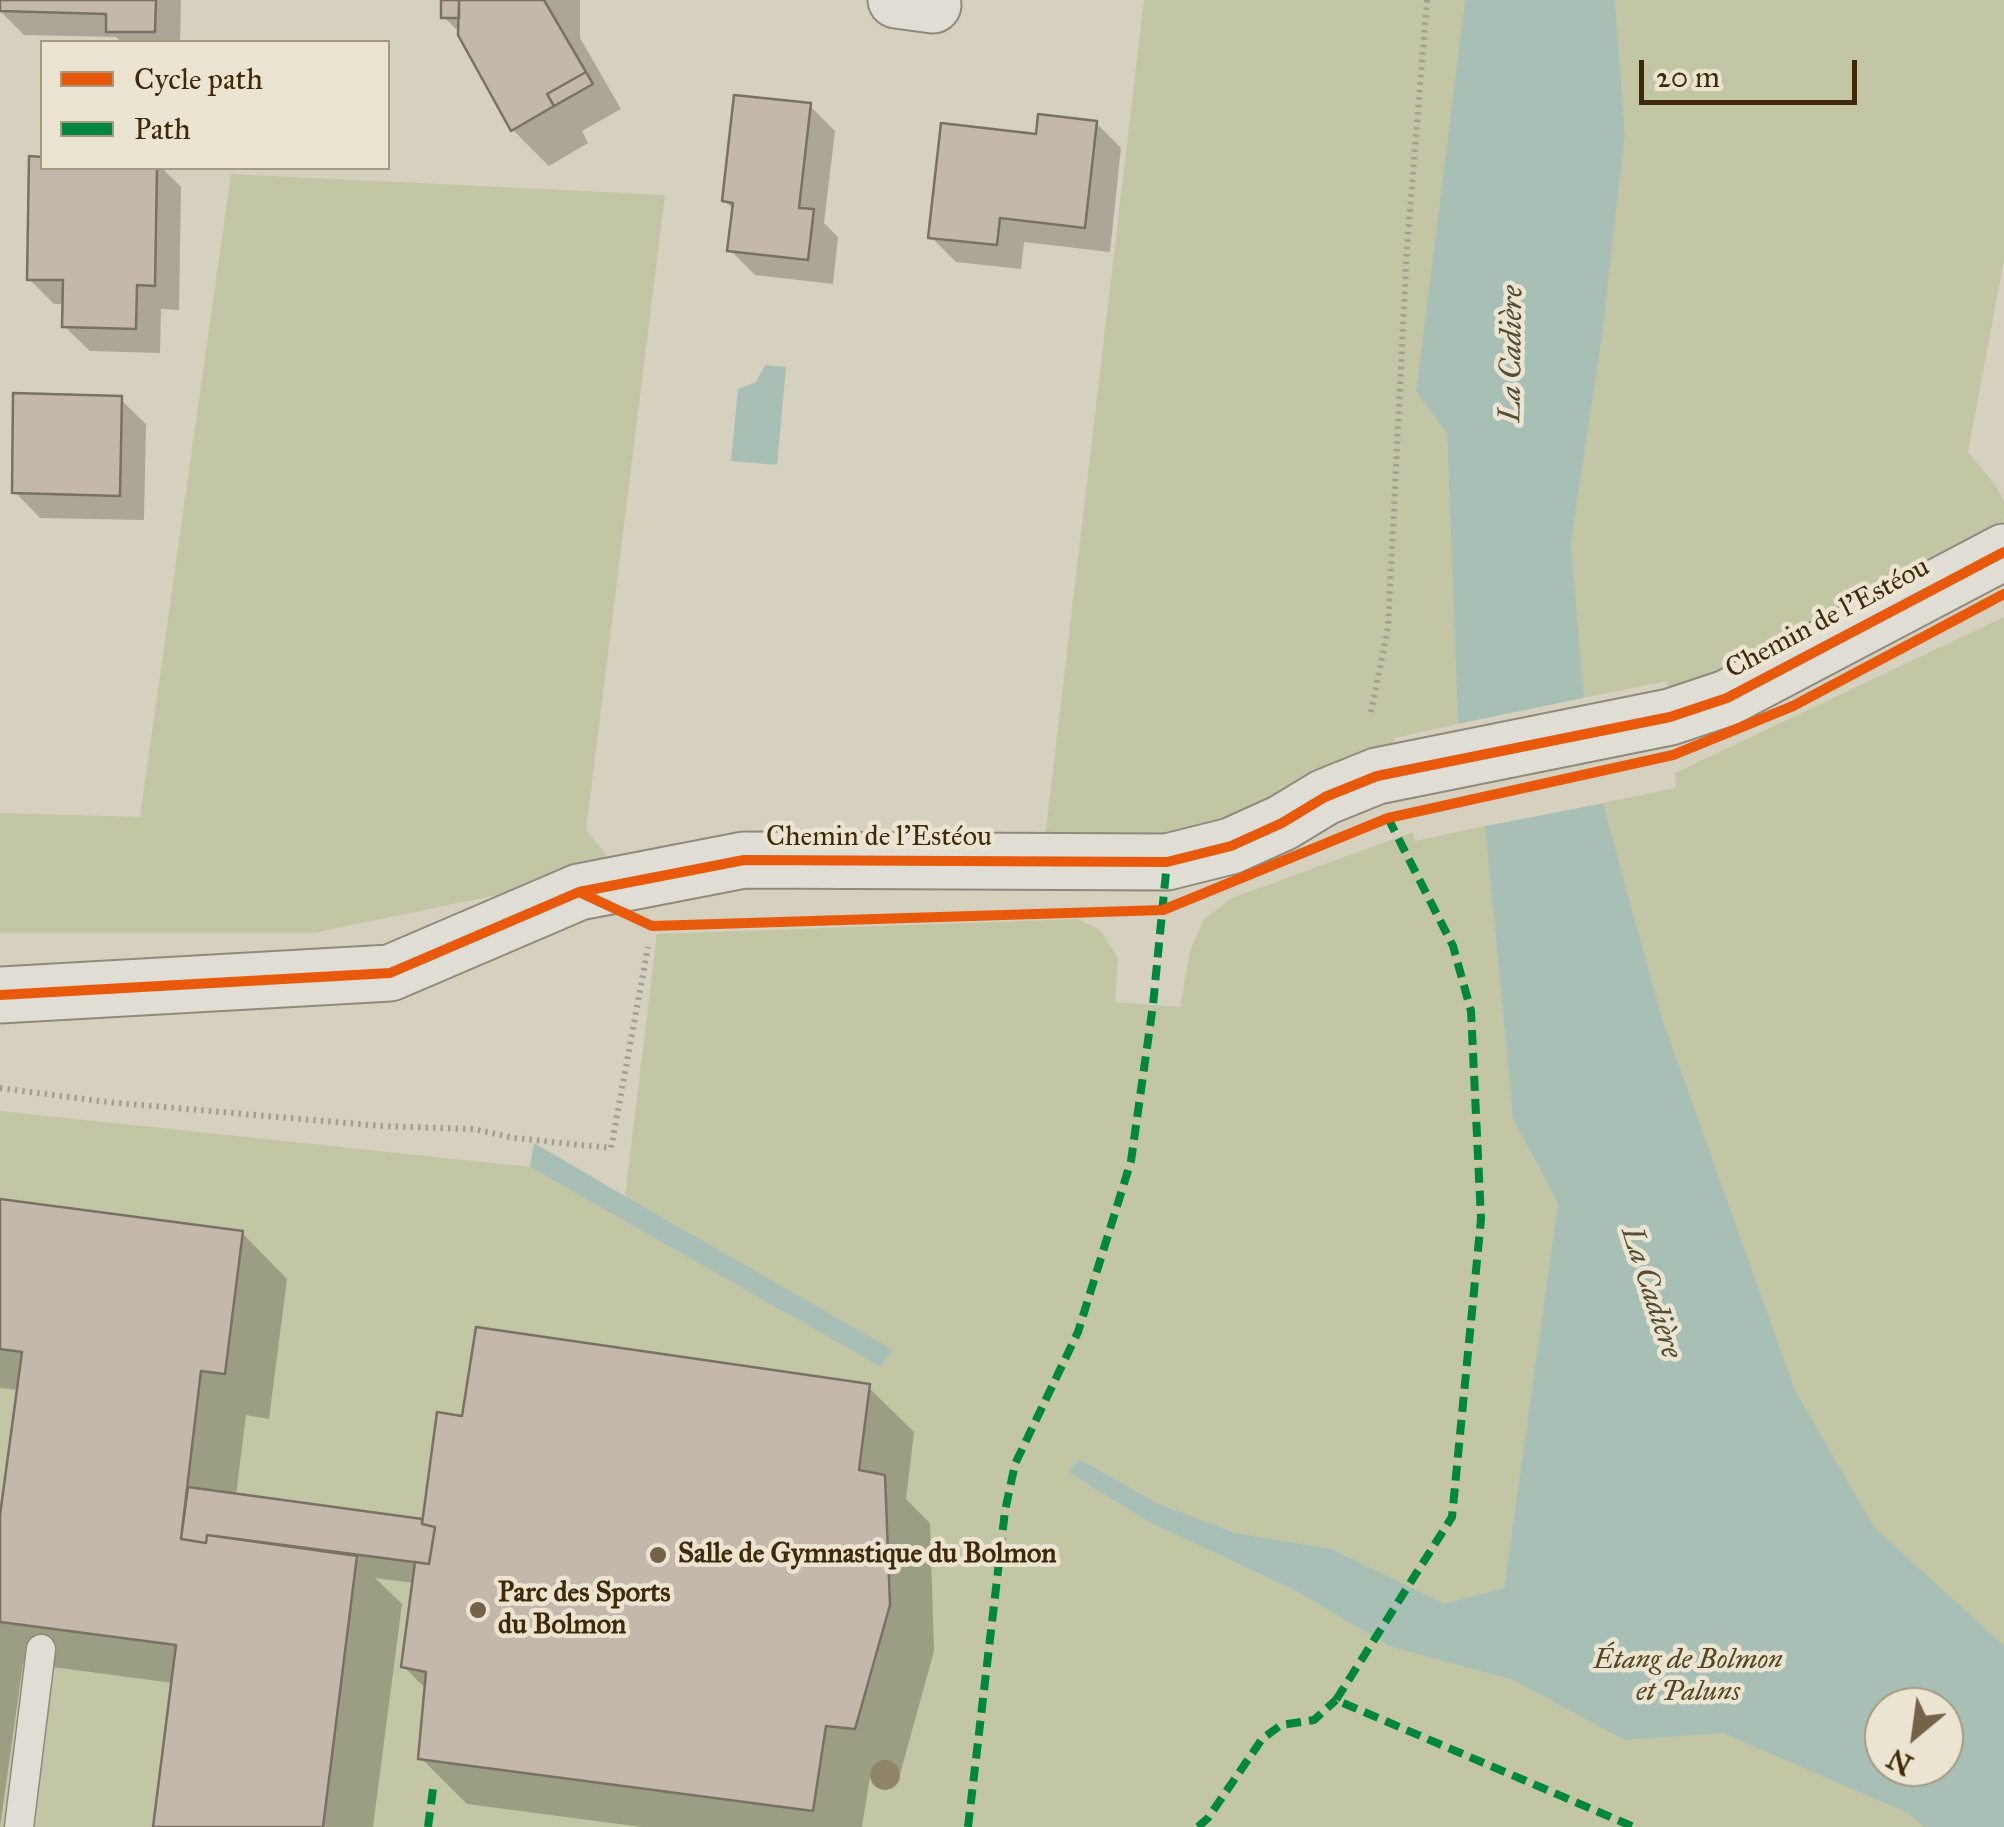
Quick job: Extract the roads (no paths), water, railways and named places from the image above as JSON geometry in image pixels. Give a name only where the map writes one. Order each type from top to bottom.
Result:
[{"type":"street","name":"Chemin de l'Estéou","points":[[0,994],[390,973],[579,892],[744,860],[1167,862],[1232,846],[1325,797],[1376,776],[1670,717],[1726,698],[2004,552]]},
{"type":"lane","points":[[20,1827],[41,1650]]},
{"type":"water","name":"La Cadière","points":[[1465,0],[1615,0],[1625,134],[1602,337],[1571,543],[1584,698],[1458,724],[1447,434],[1416,391]]},
{"type":"water","points":[[765,365],[786,367],[777,465],[731,461],[738,389],[756,382]]},
{"type":"water","name":"La Cadière","points":[[1603,803],[1661,1015],[1795,1390],[1874,1527],[2004,1646],[2004,1827],[1924,1827],[1908,1813],[1723,1733],[1625,1740],[1513,1680],[1389,1646],[1294,1590],[1149,1522],[1068,1472],[1079,1459],[1159,1504],[1236,1533],[1332,1549],[1444,1604],[1504,1588],[1558,1203],[1513,1119],[1485,826]]},
{"type":"water","points":[[534,1143],[893,1350],[881,1367],[530,1167]]},
{"type":"place","name":"Salle de Gymnastique du Bolmon","points":[[658,1555]]},
{"type":"place","name":"Parc des Sports du Bolmon","points":[[478,1610]]},
{"type":"park label","name":"Étang de Bolmon et Paluns","points":[[1688,1677]]}]
